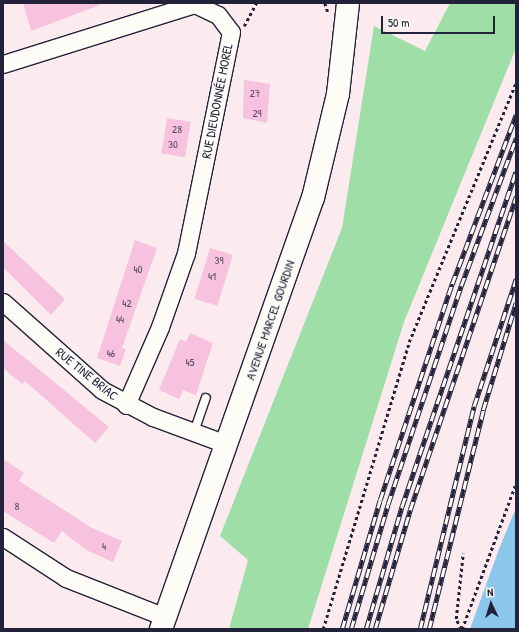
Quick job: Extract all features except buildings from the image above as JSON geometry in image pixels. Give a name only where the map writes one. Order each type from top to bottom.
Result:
[{"type":"street","name":"AVENUE MARCEL GOURDIN","points":[[163,623],[327,150],[338,94],[348,3]]},
{"type":"street","name":"RUE DIEUDONNÉE MOREL","points":[[3,64],[195,4],[218,15],[231,32],[186,253],[160,327],[126,405]]},
{"type":"street","name":"RUE TINE BRIAC","points":[[3,302],[102,390],[126,405],[226,444]]},
{"type":"street","points":[[3,537],[97,593],[163,623]]},
{"type":"lane","points":[[194,432],[206,398]]},
{"type":"path","points":[[231,32],[247,24],[256,3]]},
{"type":"path","points":[[323,629],[409,342],[516,82]]},
{"type":"path","points":[[462,629],[516,483]]},
{"type":"path","points":[[462,629],[456,619],[463,553]]},
{"type":"green space","points":[[450,3],[516,3],[516,48],[404,322],[308,629],[229,629],[248,560],[220,536],[342,228],[374,26],[425,51]]},
{"type":"water","points":[[516,508],[516,629],[470,629],[499,549]]},
{"type":"railway","points":[[342,629],[380,500],[452,284],[516,115]]},
{"type":"railway","points":[[351,629],[388,504],[461,286],[516,138]]},
{"type":"railway","points":[[366,629],[402,506],[516,172]]},
{"type":"railway","points":[[375,629],[410,510],[516,196]]},
{"type":"railway","points":[[420,629],[474,406],[516,279]]},
{"type":"railway","points":[[429,629],[483,410],[516,303]]}]
